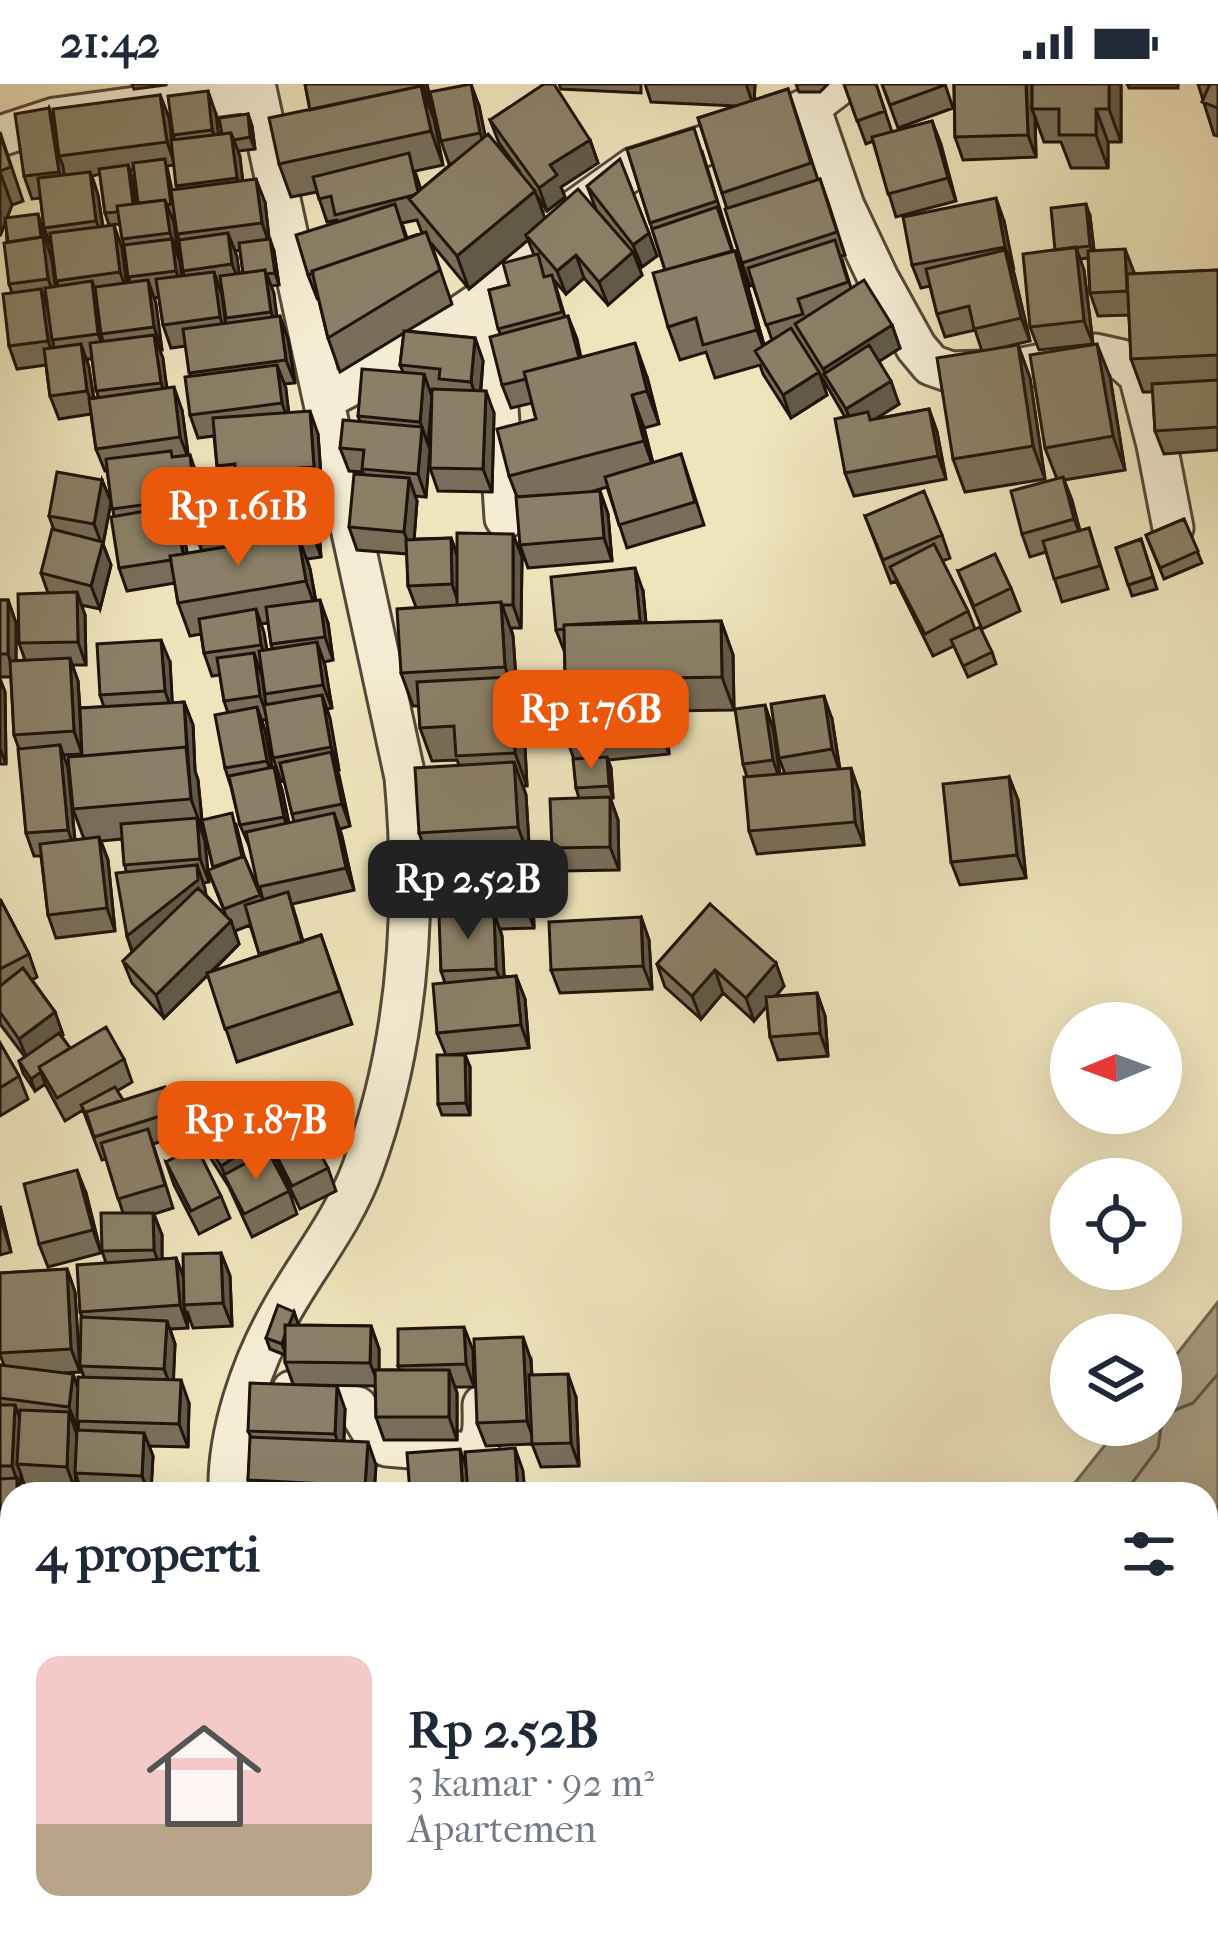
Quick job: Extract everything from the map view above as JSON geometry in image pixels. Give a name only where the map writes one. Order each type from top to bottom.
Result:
[{"type":"street","points":[[772,84],[773,124]]},
{"type":"street","points":[[0,136],[55,118],[255,87],[405,777],[412,853],[410,938],[397,1046],[363,1168],[322,1251],[282,1310],[251,1382],[238,1421],[231,1482]]},
{"type":"street","points":[[325,399],[382,369],[479,303],[575,210],[634,168],[773,124],[825,96],[844,206],[916,347],[931,365],[951,373],[1012,370],[1095,353],[1122,360],[1138,375],[1173,528]]},
{"type":"street","points":[[479,303],[497,392],[506,518]]},
{"type":"street","points":[[251,1382],[357,1406],[387,1446],[470,1453],[483,1436],[483,1405]]},
{"type":"water","points":[[1218,1302],[1218,1482],[1076,1482],[1104,1446],[1182,1446],[1182,1347]]},
{"type":"building","points":[[305,84],[423,84],[425,91],[421,86],[310,110]]},
{"type":"building","points":[[471,84],[480,133],[441,141],[430,92]]},
{"type":"building","points":[[544,84],[554,84],[590,140],[550,165],[557,175],[539,188],[490,120]]},
{"type":"building","points":[[844,84],[876,84],[885,111],[857,121]]},
{"type":"building","points":[[882,84],[945,84],[945,85],[890,105]]},
{"type":"building","points":[[954,84],[1026,84],[1028,135],[955,137]]},
{"type":"building","points":[[1032,84],[1109,84],[1109,109],[1096,109],[1096,135],[1059,135],[1059,109],[1032,109]]},
{"type":"building","points":[[1210,84],[1218,84],[1218,108],[1202,102]]},
{"type":"building","points":[[421,86],[431,131],[279,164],[269,118]]},
{"type":"building","points":[[788,89],[811,163],[722,193],[698,118]]},
{"type":"building","points":[[208,91],[212,130],[173,135],[168,96]]},
{"type":"building","points":[[160,95],[167,142],[59,156],[53,109]]},
{"type":"building","points":[[49,108],[59,172],[24,176],[15,114]]},
{"type":"building","points":[[248,114],[250,137],[234,140],[231,133],[222,134],[219,118]]},
{"type":"building","points":[[932,121],[948,178],[888,194],[872,137]]},
{"type":"building","points":[[694,128],[717,201],[650,223],[627,149]]},
{"type":"building","points":[[231,133],[237,178],[176,186],[171,140]]},
{"type":"building","points":[[0,134],[11,167],[0,171]]},
{"type":"building","points":[[488,134],[535,191],[457,256],[409,199]]},
{"type":"building","points":[[409,153],[418,192],[414,195],[335,215],[331,196],[319,199],[313,177]]},
{"type":"building","points":[[165,159],[171,204],[165,200],[138,203],[133,163]]},
{"type":"building","points":[[620,159],[649,233],[633,245],[587,186]]},
{"type":"building","points":[[128,165],[133,204],[105,213],[99,169]]},
{"type":"building","points":[[90,172],[96,221],[44,228],[38,178]]},
{"type":"building","points":[[256,179],[262,223],[177,234],[171,190]]},
{"type":"building","points":[[820,179],[837,232],[742,263],[725,209]]},
{"type":"building","points":[[578,189],[633,252],[599,282],[576,255],[557,271],[526,235]]},
{"type":"building","points":[[996,198],[1005,247],[912,265],[903,217]]},
{"type":"building","points":[[165,200],[170,233],[122,239],[117,206]]},
{"type":"building","points":[[395,204],[406,239],[308,275],[296,235]]},
{"type":"building","points":[[1086,204],[1090,246],[1055,250],[1051,208]]},
{"type":"building","points":[[717,207],[732,251],[665,270],[652,229]]},
{"type":"building","points":[[38,214],[41,237],[8,242],[5,218]]},
{"type":"building","points":[[114,225],[120,272],[56,281],[50,233]]},
{"type":"building","points":[[426,232],[440,270],[328,338],[312,271]]},
{"type":"building","points":[[228,233],[232,264],[183,271],[179,240]]},
{"type":"building","points":[[43,237],[48,279],[9,284],[4,243]]},
{"type":"building","points":[[172,239],[176,271],[128,277],[124,245]]},
{"type":"building","points":[[270,239],[275,273],[243,273],[239,243]]},
{"type":"building","points":[[835,240],[848,282],[798,299],[803,314],[766,325],[748,268]]},
{"type":"building","points":[[1076,247],[1084,321],[1030,327],[1023,254]]},
{"type":"building","points":[[1125,249],[1127,291],[1090,293],[1088,251]]},
{"type":"building","points":[[1005,250],[1021,318],[974,329],[969,306],[937,314],[926,269]]},
{"type":"building","points":[[735,251],[757,330],[703,345],[696,318],[668,327],[653,273]]},
{"type":"building","points":[[538,254],[544,277],[552,275],[562,312],[498,329],[489,290],[509,285],[503,263]]},
{"type":"building","points":[[265,270],[271,312],[226,318],[220,276]]},
{"type":"building","points":[[1218,270],[1218,355],[1131,359],[1127,274]]},
{"type":"building","points":[[214,272],[220,317],[163,325],[156,279]]},
{"type":"building","points":[[148,280],[154,327],[101,334],[95,287]]},
{"type":"building","points":[[864,280],[892,325],[823,369],[795,324]]},
{"type":"building","points":[[92,281],[98,334],[52,340],[45,288]]},
{"type":"building","points":[[41,289],[48,341],[9,346],[3,294]]},
{"type":"building","points":[[280,316],[286,360],[189,373],[183,329]]},
{"type":"building","points":[[568,316],[579,358],[524,372],[526,379],[502,385],[490,337]]},
{"type":"building","points":[[791,328],[819,372],[783,395],[755,351]]},
{"type":"building","points":[[404,331],[475,338],[471,382],[439,379],[440,369],[400,365]]},
{"type":"building","points":[[154,335],[161,383],[96,391],[90,343]]},
{"type":"building","points":[[635,343],[647,391],[632,395],[644,441],[509,476],[497,429],[536,419],[524,372]]},
{"type":"building","points":[[81,344],[87,391],[50,396],[44,349]]},
{"type":"building","points":[[1097,344],[1113,436],[1045,448],[1030,355]]},
{"type":"building","points":[[869,345],[891,381],[846,409],[824,374]]},
{"type":"building","points":[[1018,345],[1033,446],[953,459],[937,358]]},
{"type":"building","points":[[277,365],[282,403],[190,415],[185,377]]},
{"type":"building","points":[[362,369],[424,374],[420,422],[358,416]]},
{"type":"building","points":[[1218,380],[1218,427],[1155,431],[1152,384]]},
{"type":"building","points":[[174,387],[180,437],[96,449],[89,399]]},
{"type":"building","points":[[432,389],[486,391],[483,469],[430,468]]},
{"type":"building","points":[[929,409],[938,456],[845,473],[835,419],[868,412],[870,420]]},
{"type":"building","points":[[310,411],[314,467],[235,473],[235,464],[217,466],[213,418]]},
{"type":"building","points":[[343,420],[422,427],[418,474],[362,469],[364,450],[340,448]]},
{"type":"building","points":[[171,451],[172,457],[190,455],[195,498],[112,509],[106,459]]},
{"type":"building","points":[[681,454],[695,502],[619,525],[605,477]]},
{"type":"building","points":[[57,472],[102,480],[94,524],[49,516]]},
{"type":"building","points":[[354,474],[409,478],[404,532],[349,527]]},
{"type":"building","points":[[1063,477],[1074,519],[1022,534],[1011,491]]},
{"type":"building","points":[[600,491],[604,538],[520,545],[516,497]]},
{"type":"building","points":[[924,491],[942,535],[883,560],[865,516]]},
{"type":"building","points":[[310,496],[313,534],[199,544],[196,505]]},
{"type":"building","points":[[175,506],[183,554],[119,568],[111,517]]},
{"type":"building","points":[[1184,519],[1198,551],[1160,568],[1146,535]]},
{"type":"building","points":[[1089,528],[1100,566],[1054,579],[1043,541]]},
{"type":"building","points":[[52,529],[103,542],[91,586],[41,573]]},
{"type":"building","points":[[457,533],[513,534],[513,605],[457,605]]},
{"type":"building","points":[[298,535],[306,581],[178,603],[170,556]]},
{"type":"building","points":[[451,538],[452,584],[408,586],[406,540]]},
{"type":"building","points":[[1141,539],[1153,577],[1128,585],[1116,548]]},
{"type":"building","points":[[934,544],[968,611],[925,634],[890,567]]},
{"type":"building","points":[[995,554],[1011,588],[974,606],[958,571]]},
{"type":"building","points":[[635,568],[640,621],[564,625],[556,630],[551,577]]},
{"type":"building","points":[[77,592],[78,642],[19,643],[18,594]]},
{"type":"building","points":[[0,600],[8,600],[8,654],[0,654]]},
{"type":"building","points":[[320,600],[325,637],[271,644],[266,607]]},
{"type":"building","points":[[501,602],[505,667],[401,673],[397,609]]},
{"type":"building","points":[[256,609],[261,645],[204,653],[199,619]]},
{"type":"building","points":[[721,621],[722,677],[565,680],[564,625]]},
{"type":"building","points":[[980,627],[992,652],[963,666],[951,640]]},
{"type":"building","points":[[161,640],[165,691],[100,695],[97,644]]},
{"type":"building","points":[[317,642],[323,685],[265,694],[259,651]]},
{"type":"building","points":[[254,653],[260,696],[224,701],[217,658]]},
{"type":"building","points":[[70,658],[74,731],[14,735],[10,661]]},
{"type":"building","points":[[511,677],[515,753],[456,756],[454,726],[420,728],[417,682]]},
{"type":"building","points":[[322,695],[331,747],[273,758],[264,705]]},
{"type":"building","points":[[658,695],[661,732],[567,740],[564,704]]},
{"type":"building","points":[[824,696],[832,749],[779,758],[771,704]]},
{"type":"building","points":[[184,702],[187,753],[186,747],[82,756],[80,708]]},
{"type":"building","points":[[765,705],[773,760],[743,764],[735,709]]},
{"type":"building","points":[[257,707],[267,761],[225,768],[215,715]]},
{"type":"building","points":[[60,745],[68,830],[26,833],[18,749]]},
{"type":"building","points":[[186,747],[191,799],[73,809],[68,757]]},
{"type":"building","points":[[331,752],[342,804],[292,814],[280,763]]},
{"type":"building","points":[[607,757],[609,786],[576,788],[573,759]]},
{"type":"building","points":[[514,762],[518,827],[419,833],[415,768]]},
{"type":"building","points":[[274,767],[284,817],[240,825],[229,776]]},
{"type":"building","points":[[851,768],[855,822],[749,831],[744,777]]},
{"type":"building","points":[[1009,777],[1017,855],[951,862],[943,784]]},
{"type":"building","points":[[610,797],[610,847],[552,848],[550,799]]},
{"type":"building","points":[[232,813],[242,857],[213,867],[202,820]]},
{"type":"building","points":[[334,813],[346,868],[258,887],[246,832]]},
{"type":"building","points":[[197,818],[200,859],[124,865],[121,824]]},
{"type":"building","points":[[99,837],[107,908],[48,915],[40,844]]},
{"type":"building","points":[[523,849],[526,905],[437,909],[435,853]]},
{"type":"building","points":[[244,856],[260,895],[224,909],[208,870]]},
{"type":"building","points":[[197,865],[198,880],[127,936],[116,873]]},
{"type":"building","points":[[198,888],[231,921],[156,995],[123,961]]},
{"type":"building","points":[[288,892],[302,942],[259,954],[245,905]]},
{"type":"building","points":[[0,899],[29,954],[0,969]]},
{"type":"building","points":[[710,904],[776,963],[746,998],[715,970],[692,996],[657,964]]},
{"type":"building","points":[[494,913],[496,969],[441,971],[439,916]]},
{"type":"building","points":[[641,917],[643,966],[551,970],[549,922]]},
{"type":"building","points":[[321,935],[340,991],[225,1029],[207,973]]},
{"type":"building","points":[[23,968],[55,1012],[19,1039],[0,1012],[0,986]]},
{"type":"building","points":[[516,976],[521,1025],[437,1033],[433,984]]},
{"type":"building","points":[[817,993],[820,1033],[770,1037],[766,997]]},
{"type":"building","points":[[106,1027],[124,1059],[57,1098],[39,1067]]},
{"type":"building","points":[[59,1033],[70,1048],[39,1067],[41,1072],[31,1079],[19,1061]]},
{"type":"building","points":[[0,1043],[19,1076],[0,1088]]},
{"type":"building","points":[[437,1055],[465,1055],[466,1103],[438,1104]]},
{"type":"building","points":[[250,1083],[280,1129],[221,1166],[192,1120]]},
{"type":"building","points":[[115,1087],[123,1100],[86,1112],[87,1116],[81,1105]]},
{"type":"building","points":[[165,1087],[173,1112],[94,1137],[86,1112]]},
{"type":"building","points":[[306,1126],[328,1168],[292,1186],[271,1145]]},
{"type":"building","points":[[148,1129],[165,1185],[118,1199],[101,1143]]},
{"type":"building","points":[[196,1146],[221,1196],[191,1211],[166,1162]]},
{"type":"building","points":[[268,1151],[289,1191],[244,1214],[224,1175]]},
{"type":"building","points":[[77,1170],[93,1230],[39,1244],[24,1184]]},
{"type":"building","points":[[101,1213],[153,1213],[154,1250],[102,1251]]},
{"type":"building","points":[[221,1253],[223,1303],[184,1305],[183,1254]]},
{"type":"building","points":[[176,1258],[180,1305],[80,1312],[77,1265]]},
{"type":"building","points":[[67,1269],[71,1349],[0,1353],[0,1273]]},
{"type":"building","points":[[278,1305],[294,1312],[285,1325],[282,1344],[266,1338]]},
{"type":"building","points":[[81,1317],[167,1321],[164,1369],[80,1366]]},
{"type":"building","points":[[285,1325],[371,1326],[370,1363],[285,1362]]},
{"type":"building","points":[[464,1327],[466,1364],[398,1366],[398,1329]]},
{"type":"building","points":[[523,1337],[527,1421],[477,1423],[474,1339]]},
{"type":"building","points":[[0,1365],[73,1374],[69,1407],[0,1398]]},
{"type":"building","points":[[375,1370],[449,1370],[449,1417],[376,1417]]},
{"type":"building","points":[[568,1374],[571,1443],[532,1444],[529,1375]]},
{"type":"building","points":[[78,1377],[181,1380],[179,1424],[77,1421]]},
{"type":"building","points":[[250,1383],[337,1386],[335,1434],[248,1431]]},
{"type":"building","points":[[0,1405],[15,1405],[12,1466],[0,1466]]},
{"type":"building","points":[[20,1410],[69,1412],[67,1467],[17,1464]]},
{"type":"building","points":[[77,1430],[144,1433],[142,1476],[75,1473]]},
{"type":"building","points":[[250,1437],[368,1442],[365,1482],[248,1480]]},
{"type":"building","points":[[515,1448],[517,1482],[467,1482],[465,1452]]},
{"type":"building","points":[[460,1449],[462,1482],[409,1482],[407,1453]]}]
